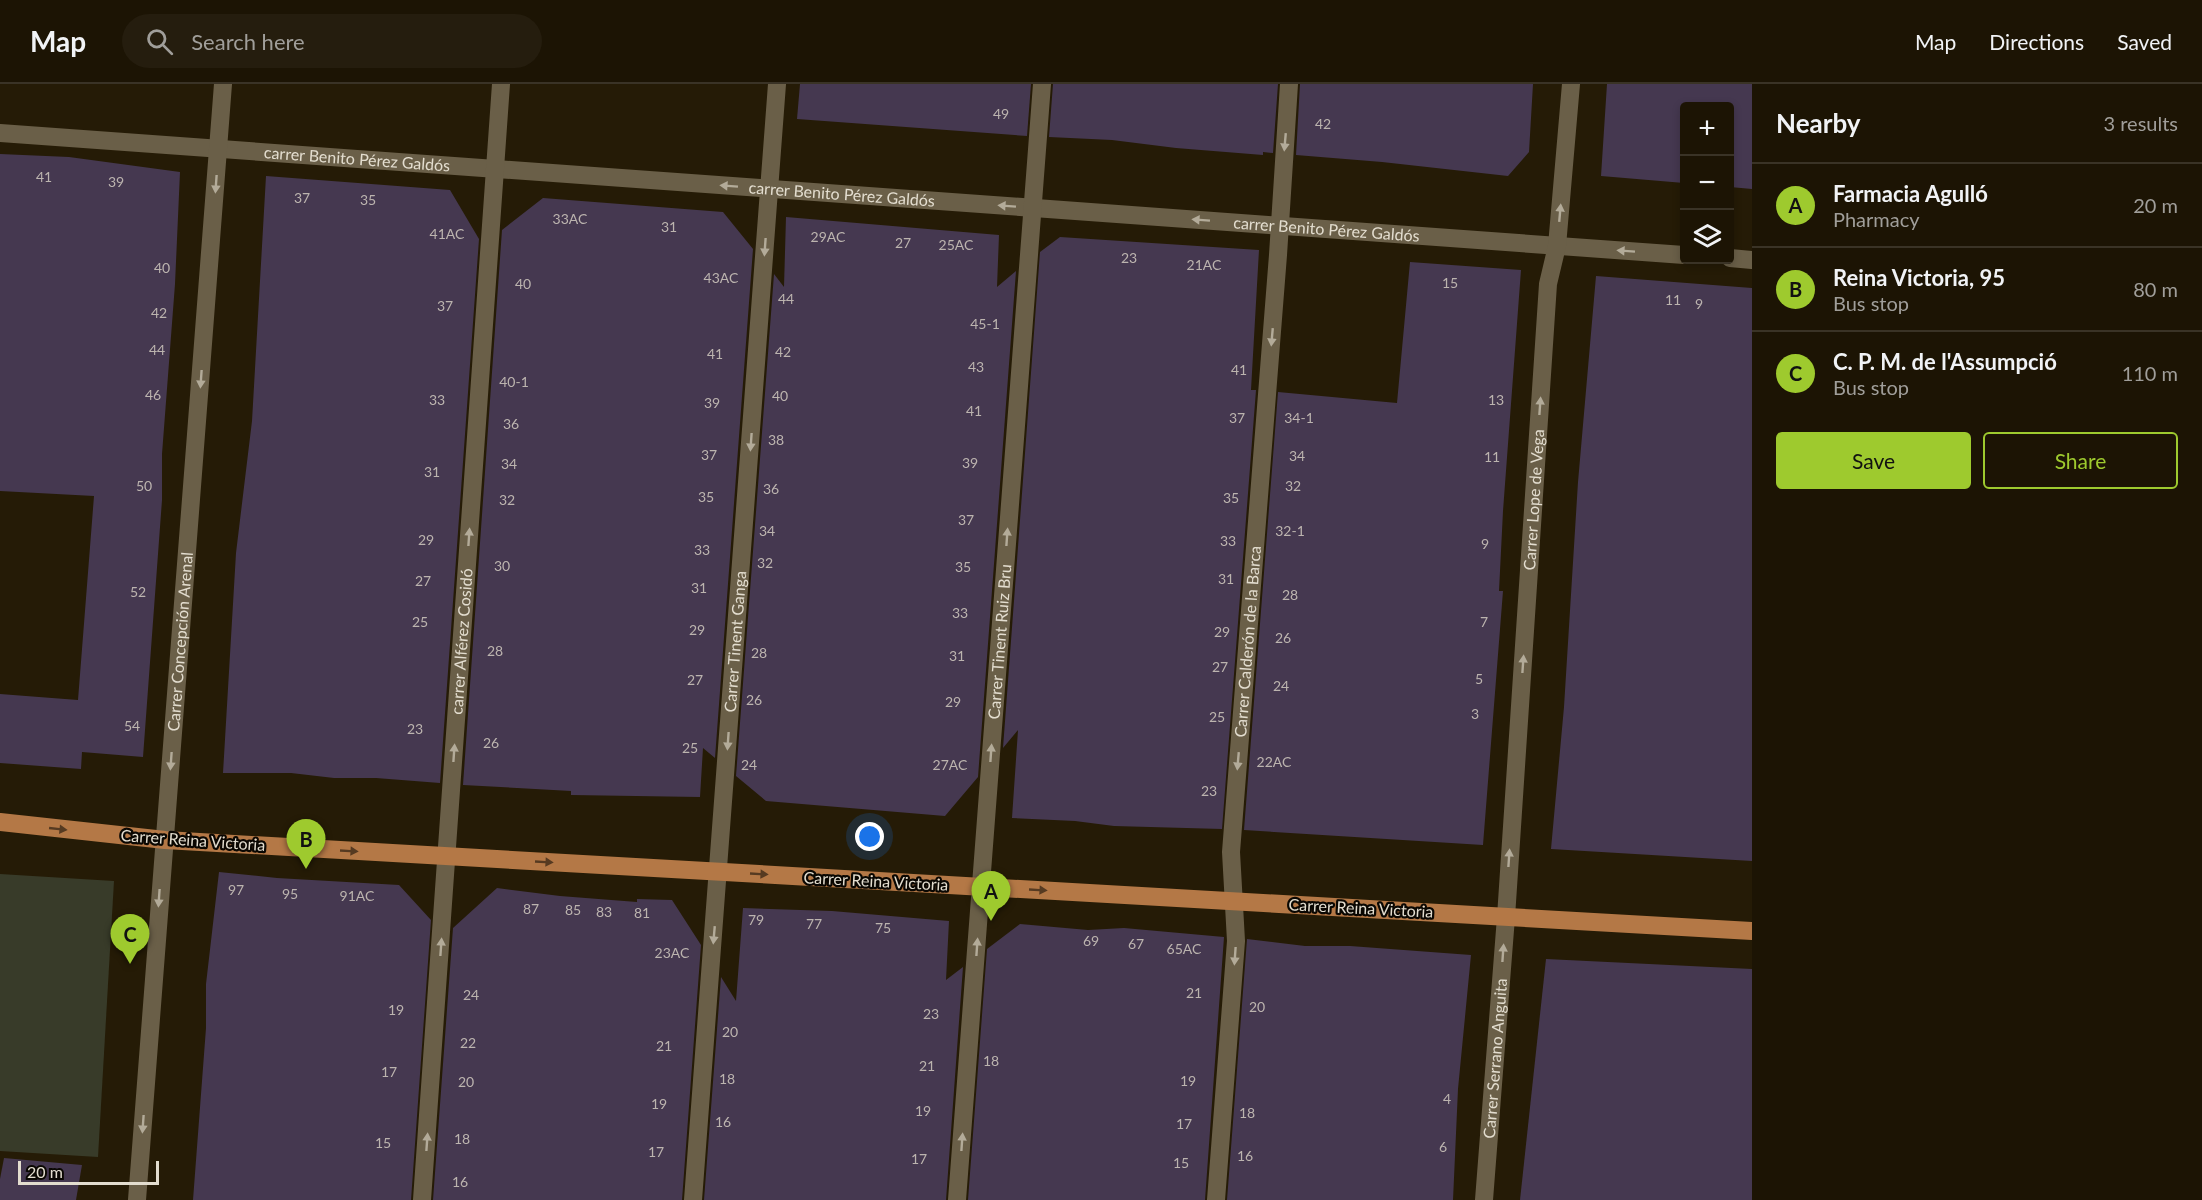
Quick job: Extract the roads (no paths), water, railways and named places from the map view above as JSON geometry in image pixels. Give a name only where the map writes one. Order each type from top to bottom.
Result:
[{"type":"main road","name":"Carrer Reina Victoria","points":[[0,822],[165,840],[1752,931]]},
{"type":"street","name":"Carrer Concepción Arenal","points":[[137,1200],[223,84]]},
{"type":"street","name":"carrer Alférez Cosidó","points":[[422,1200],[501,84]]},
{"type":"street","name":"Carrer Tinent Ganga","points":[[693,1200],[777,84]]},
{"type":"street","name":"Carrer Tinent Ruiz Bru","points":[[957,1200],[1042,84]]},
{"type":"street","name":"Carrer Calderón de la Barca","points":[[1216,1200],[1236,941],[1231,852],[1289,84]]},
{"type":"street","name":"Carrer Lope de Vega","points":[[1506,916],[1548,284],[1557,246],[1571,84]]},
{"type":"street","name":"carrer Benito Pérez Galdós","points":[[0,133],[1680,255]]},
{"type":"street","points":[[1734,258],[1752,260]]},
{"type":"street","name":"Carrer Serrano Anguita","points":[[1484,1200],[1506,916]]},
{"type":"place","name":"Reina Victoria, 95","points":[[306,869]]},
{"type":"place","name":"Farmacia Agulló","points":[[991,921]]},
{"type":"place","name":"C. P. M. de l'Assumpció","points":[[130,964]]}]
